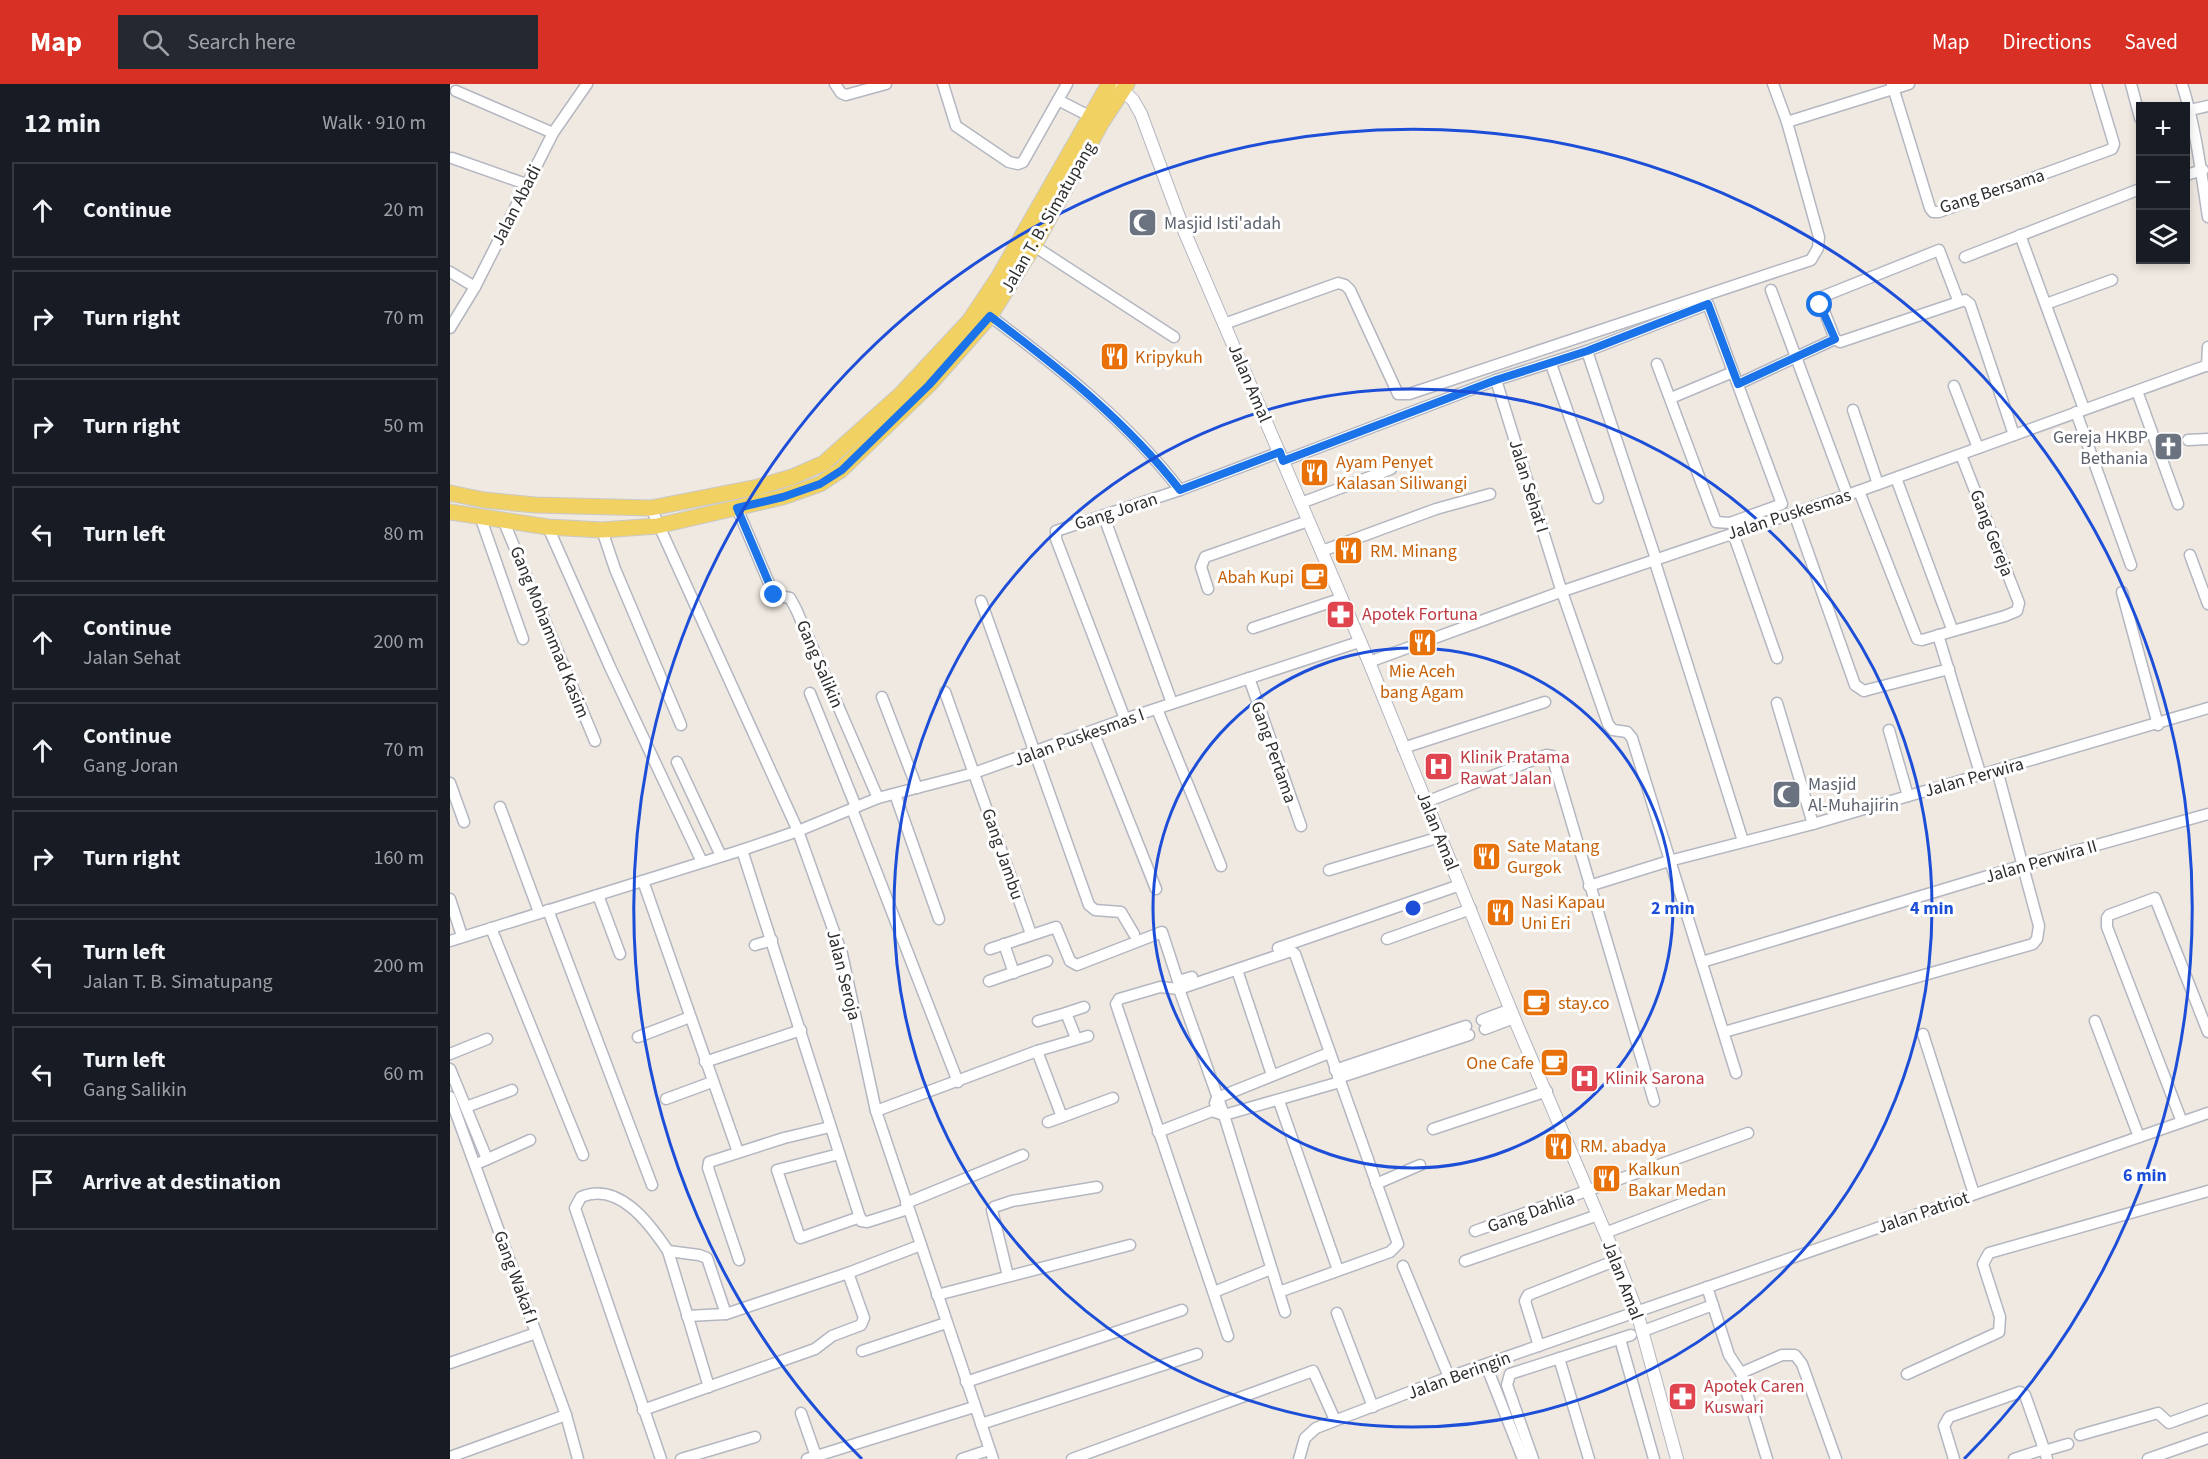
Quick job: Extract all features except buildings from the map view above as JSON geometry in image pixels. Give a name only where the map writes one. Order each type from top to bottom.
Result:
[{"type":"main road","name":"Jalan T. B. Simatupang","points":[[450,512],[548,527],[602,530],[657,526],[783,497],[820,484],[842,470],[906,399],[970,320],[1118,85]]},
{"type":"main road","name":"Jalan T. B. Simatupang","points":[[450,493],[484,500],[536,505],[651,508],[792,477],[824,463],[906,399],[990,316],[1034,246],[1096,119]]},
{"type":"street","name":"Jalan Abadi","points":[[450,328],[475,287],[553,133],[587,84]]},
{"type":"street","points":[[835,84],[841,93],[846,95],[885,84]]},
{"type":"street","points":[[943,84],[956,126],[1012,164],[1023,162],[1067,84]]},
{"type":"street","points":[[1224,324],[1338,283],[1345,285],[1350,290],[1398,394],[1409,394],[1811,260],[1818,248],[1819,237],[1787,122],[1773,84]]},
{"type":"street","points":[[1787,122],[1893,86],[1909,84]]},
{"type":"street","name":"Gang Bersama","points":[[1893,86],[1930,208],[1933,212],[1939,212],[2112,149],[2114,144],[2096,84]]},
{"type":"street","points":[[2131,84],[2136,103]]},
{"type":"street","points":[[2182,84],[2188,102]]},
{"type":"street","name":"Jalan Amal","points":[[1118,85],[1141,114],[1185,232],[1322,551],[1340,599],[1369,662],[1512,1014],[1547,1091],[1617,1260],[1637,1312],[1637,1333],[1677,1459]]},
{"type":"street","points":[[456,91],[553,133]]},
{"type":"street","points":[[1058,100],[1096,119]]},
{"type":"street","points":[[2208,106],[2190,110],[2203,170],[2208,217]]},
{"type":"street","points":[[452,158],[526,184]]},
{"type":"street","points":[[2190,174],[2203,170]]},
{"type":"street","points":[[1965,257],[2136,191]]},
{"type":"street","points":[[2020,235],[2046,304],[2131,565]]},
{"type":"street","points":[[1034,246],[1174,337]]},
{"type":"street","points":[[1958,300],[1942,253],[1936,250],[1820,296],[1820,305],[1835,339],[1843,342],[1958,300],[1965,300],[1971,304],[2014,435]]},
{"type":"street","points":[[450,272],[475,287]]},
{"type":"street","points":[[2046,304],[2112,280]]},
{"type":"street","points":[[1771,291],[1846,494]]},
{"type":"street","name":"Gang Joran","points":[[1125,719],[1055,534],[1060,529],[1104,517],[1496,380],[1551,364],[1708,304],[1733,372]]},
{"type":"street","points":[[990,316],[1051,363],[1123,426],[1159,463],[1180,490]]},
{"type":"street","points":[[1738,384],[1835,339]]},
{"type":"street","points":[[2207,366],[2208,347]]},
{"type":"street","points":[[1587,351],[1743,841]]},
{"type":"street","points":[[1551,364],[1598,498]]},
{"type":"street","points":[[1658,364],[1716,522],[1724,525],[1782,504]]},
{"type":"street","name":"Jalan Puskesmas","points":[[1369,662],[1563,591],[1859,491],[2207,366]]},
{"type":"street","points":[[1671,398],[1733,372],[1782,504],[1790,514],[1855,686],[1864,691],[1871,690],[1948,669]]},
{"type":"street","name":"Jalan Sehat I","points":[[1496,380],[1563,591],[1610,728],[1627,732],[1632,738],[1736,1073]]},
{"type":"street","points":[[1954,386],[1978,448]]},
{"type":"street","points":[[2137,391],[2178,504]]},
{"type":"street","points":[[1853,410],[1878,484]]},
{"type":"street","points":[[2188,440],[2208,439]]},
{"type":"street","name":"Gang Gereja","points":[[1952,629],[2017,611],[2019,603],[1961,454]]},
{"type":"street","points":[[1301,503],[1391,469]]},
{"type":"street","points":[[1859,491],[1915,637],[1922,640],[1938,635],[1952,629],[1896,478]]},
{"type":"street","points":[[1322,551],[1436,509],[1490,494]]},
{"type":"street","name":"Jalan Seroja","points":[[651,508],[657,526],[798,831],[842,954],[876,1111],[991,1454]]},
{"type":"street","name":"Gang Salikin","points":[[737,508],[774,595],[790,598],[796,609],[878,798]]},
{"type":"street","points":[[480,516],[523,639]]},
{"type":"street","points":[[1104,517],[1172,703]]},
{"type":"street","points":[[1208,589],[1202,567],[1205,557],[1308,521]]},
{"type":"street","name":"Gang Mohammad Kasim","points":[[504,522],[595,741]]},
{"type":"street","points":[[548,527],[610,667],[702,862]]},
{"type":"street","points":[[602,530],[615,569],[681,725]]},
{"type":"street","points":[[1733,533],[1777,658]]},
{"type":"street","points":[[2190,555],[2208,604]]},
{"type":"street","points":[[2122,592],[2158,725]]},
{"type":"street","points":[[1253,628],[1340,599]]},
{"type":"street","points":[[981,601],[1037,752],[1089,905],[1095,910],[1122,912],[1134,934]]},
{"type":"street","points":[[1938,635],[1980,776]]},
{"type":"street","name":"Jalan Puskesmas I","points":[[450,940],[742,850],[798,831],[878,798],[974,773],[1172,703],[1359,642]]},
{"type":"street","name":"Gang Pertama","points":[[1249,678],[1301,825]]},
{"type":"street","name":"Gang Jambu","points":[[945,692],[1031,934]]},
{"type":"street","points":[[810,693],[958,1082]]},
{"type":"street","points":[[882,697],[917,788]]},
{"type":"street","points":[[1403,748],[1545,702]]},
{"type":"street","points":[[1777,703],[1813,824]]},
{"type":"street","name":"Jalan Perwira","points":[[1589,886],[1669,861],[1813,824],[2158,725],[2208,708]]},
{"type":"street","points":[[1157,709],[1221,866]]},
{"type":"street","points":[[1889,730],[1908,796]]},
{"type":"street","points":[[1093,731],[1156,889]]},
{"type":"street","points":[[1426,802],[1550,755],[1654,1101]]},
{"type":"street","points":[[677,762],[721,856]]},
{"type":"street","points":[[1724,1032],[2033,944],[2037,939],[2039,926],[1997,770]]},
{"type":"street","points":[[450,783],[464,822]]},
{"type":"street","points":[[895,794],[939,919]]},
{"type":"street","points":[[500,807],[544,911],[652,1185]]},
{"type":"street","name":"Jalan Perwira II","points":[[1702,962],[2021,866],[2208,814]]},
{"type":"street","points":[[1329,870],[1440,837]]},
{"type":"street","points":[[742,850],[860,1217],[866,1222],[1023,1155]]},
{"type":"street","points":[[643,881],[738,1152]]},
{"type":"street","points":[[990,949],[1031,934],[1058,928],[1070,961],[1077,965],[1162,932],[1179,981],[1460,885]]},
{"type":"street","points":[[598,895],[620,954]]},
{"type":"street","points":[[2182,1122],[2107,927],[2106,918],[2109,915],[2155,898],[2208,1032]]},
{"type":"street","points":[[450,899],[462,936]]},
{"type":"street","points":[[1387,939],[1471,909]]},
{"type":"street","points":[[490,928],[583,1155]]},
{"type":"street","points":[[755,945],[772,939]]},
{"type":"street","points":[[1004,944],[1014,973]]},
{"type":"street","points":[[1228,1336],[1116,1004],[1119,999],[1160,987],[1179,989],[1293,951],[1398,1244],[1396,1249],[1279,1292]]},
{"type":"street","points":[[989,981],[1047,961]]},
{"type":"street","points":[[1237,970],[1272,1075]]},
{"type":"street","points":[[1179,989],[1224,1115],[1286,1312]]},
{"type":"street","points":[[1038,1021],[1084,1007]]},
{"type":"street","points":[[1066,1013],[1076,1038]]},
{"type":"street","points":[[1483,1024],[1512,1014]]},
{"type":"street","points":[[638,1037],[690,1017]]},
{"type":"street","points":[[2095,1022],[2139,1137]]},
{"type":"street","points":[[705,1062],[801,1030]]},
{"type":"street","points":[[1158,1132],[1212,1111],[1224,1115],[1279,1101],[1468,1030]]},
{"type":"street","points":[[1923,1034],[1974,1194]]},
{"type":"street","points":[[876,1111],[1076,1038],[1088,1036]]},
{"type":"street","points":[[450,1054],[487,1039]]},
{"type":"street","points":[[1037,1052],[1062,1117]]},
{"type":"street","points":[[1212,1111],[1217,1098],[1329,1053]]},
{"type":"street","points":[[450,1069],[487,1159]]},
{"type":"street","points":[[666,1099],[712,1082]]},
{"type":"street","points":[[466,1107],[512,1090]]},
{"type":"street","points":[[1433,1129],[1547,1091]]},
{"type":"street","name":"Gang Wakaf I","points":[[450,1097],[566,1414],[578,1459]]},
{"type":"street","points":[[1048,1122],[1113,1098]]},
{"type":"street","points":[[1279,1101],[1338,1270]]},
{"type":"street","name":"Jalan Patriot","points":[[1637,1312],[2208,1113]]},
{"type":"street","points":[[739,1260],[708,1166],[711,1161],[830,1127]]},
{"type":"street","name":"Gang Dahlia","points":[[1475,1231],[1588,1192],[1748,1132]]},
{"type":"street","points":[[475,1165],[530,1140]]},
{"type":"street","points":[[839,1154],[777,1170],[781,1184],[800,1239],[860,1217]]},
{"type":"street","points":[[1376,1184],[1420,1165]]},
{"type":"street","points":[[1008,1276],[992,1210],[994,1207],[1098,1187]]},
{"type":"street","points":[[1605,1233],[1718,1190]]},
{"type":"street","points":[[1907,1374],[1999,1332],[2002,1325],[1983,1264],[1989,1252],[2208,1191]]},
{"type":"street","points":[[661,1459],[576,1203],[581,1197],[590,1194],[620,1200],[651,1227],[668,1251],[709,1387]]},
{"type":"street","points":[[1465,1261],[1598,1215]]},
{"type":"street","points":[[687,1316],[726,1314],[848,1273],[921,1245]]},
{"type":"street","points":[[937,1295],[1130,1245]]},
{"type":"street","points":[[668,1251],[707,1258],[726,1314]]},
{"type":"street","points":[[1539,1346],[1525,1300],[1528,1294],[1617,1260]]},
{"type":"street","points":[[1403,1266],[1449,1377]]},
{"type":"street","points":[[1214,1292],[1271,1269]]},
{"type":"street","points":[[644,1410],[815,1349],[832,1336],[863,1323],[864,1318],[848,1273]]},
{"type":"street","points":[[1707,1287],[1732,1361],[1741,1373],[1767,1459]]},
{"type":"street","points":[[1533,1459],[1507,1380],[1510,1374],[1620,1339],[1713,1305]]},
{"type":"street","points":[[966,1382],[1182,1310]]},
{"type":"street","name":"Jalan Beringin","points":[[1299,1459],[1301,1445],[1310,1432],[1335,1420],[1449,1377],[1637,1312]]},
{"type":"street","points":[[1337,1313],[1372,1407]]},
{"type":"street","points":[[862,1351],[946,1323]]},
{"type":"street","points":[[450,1363],[536,1333]]},
{"type":"street","points":[[1620,1339],[1654,1459]]},
{"type":"street","points":[[981,1424],[1197,1354]]},
{"type":"street","points":[[1741,1373],[1782,1355],[1788,1354],[1798,1358],[1836,1459]]},
{"type":"street","points":[[1559,1358],[1589,1459]]},
{"type":"street","points":[[1486,1365],[1523,1459]]},
{"type":"street","points":[[1072,1459],[1314,1371],[1335,1420]]},
{"type":"street","points":[[1954,1459],[1944,1426],[1948,1417],[2020,1392],[2025,1395],[2045,1453]]},
{"type":"street","points":[[801,1413],[812,1458],[974,1407]]},
{"type":"street","points":[[2080,1435],[2158,1413],[2166,1422],[2175,1422],[2208,1409]]},
{"type":"street","points":[[450,1456],[566,1414]]},
{"type":"street","points":[[681,1459],[755,1437]]},
{"type":"street","points":[[2148,1459],[2208,1438]]},
{"type":"street","points":[[2014,1459],[2045,1453],[2068,1444]]},
{"type":"street","points":[[962,1459],[991,1454]]},
{"type":"place","name":"Masjid Isti'adah","points":[[1143,223]]},
{"type":"place","name":"Kripykuh","points":[[1114,357]]},
{"type":"place","name":"Gereja HKBP Bethania","points":[[2169,447]]},
{"type":"place","name":"Ayam Penyet Kalasan Siliwangi","points":[[1315,472]]},
{"type":"place","name":"RM. Minang","points":[[1349,551]]},
{"type":"place","name":"Abah Kupi","points":[[1315,577]]},
{"type":"place","name":"Apotek Fortuna","points":[[1341,614]]},
{"type":"place","name":"Mie Aceh bang Agam","points":[[1422,642]]},
{"type":"place","name":"Klinik Pratama Rawat Jalan","points":[[1439,767]]},
{"type":"place","name":"Masjid Al-Muhajirin","points":[[1787,794]]},
{"type":"place","name":"Sate Matang Gurgok","points":[[1486,856]]},
{"type":"place","name":"Nasi Kapau Uni Eri","points":[[1500,912]]},
{"type":"place","name":"stay.co","points":[[1537,1003]]},
{"type":"place","name":"One Cafe","points":[[1555,1063]]},
{"type":"place","name":"Klinik Sarona","points":[[1584,1078]]},
{"type":"place","name":"RM. abadya","points":[[1559,1146]]},
{"type":"place","name":"Kalkun Bakar Medan","points":[[1607,1179]]},
{"type":"place","name":"Apotek Caren Kuswari","points":[[1683,1396]]},
{"type":"route","points":[[774,595],[737,508],[783,497],[820,484],[842,470],[929,385],[990,316],[1051,363],[1123,426],[1159,463],[1180,490],[1280,452],[1283,461],[1496,380],[1551,364],[1628,336],[1708,304],[1738,384],[1835,339],[1820,305]]}]
